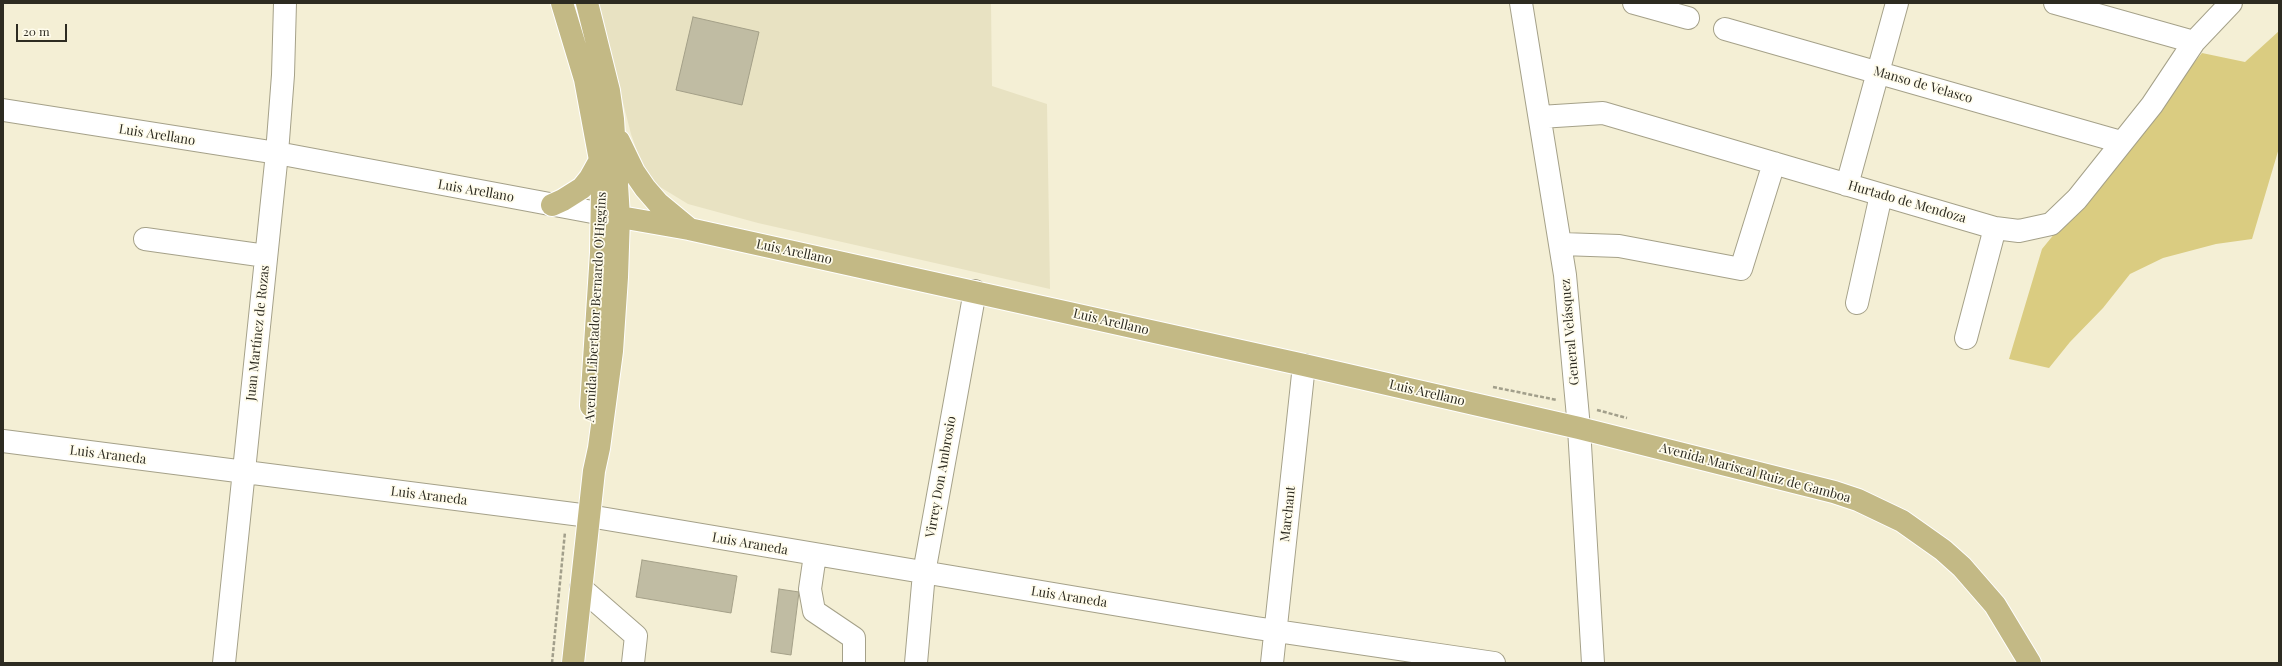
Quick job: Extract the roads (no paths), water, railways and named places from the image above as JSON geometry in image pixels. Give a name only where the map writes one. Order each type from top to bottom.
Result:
[{"type":"main road","name":"Avenida Libertador Bernardo O'Higgins","points":[[562,3],[585,79],[611,216]]},
{"type":"main road","name":"Avenida Libertador Bernardo O'Higgins","points":[[573,663],[594,471],[591,408],[611,216],[613,120],[600,50],[587,3]]},
{"type":"main road","points":[[613,120],[625,156],[645,188],[668,213],[690,229]]},
{"type":"main road","points":[[552,204],[563,200],[582,188],[590,178],[600,160]]},
{"type":"main road","name":"Luis Arellano","points":[[611,216],[690,229],[1304,365],[1579,428]]},
{"type":"main road","name":"Avenida Mariscal Ruiz de Gamboa","points":[[1579,428],[1834,492],[1858,500],[1891,516],[1923,535],[1962,567],[1995,605],[2030,663]]},
{"type":"street","name":"Juan Martínez de Rozas","points":[[224,663],[277,154],[283,76],[285,3]]},
{"type":"street","name":"General Velásquez","points":[[1521,3],[1562,244],[1579,428],[1593,663]]},
{"type":"street","points":[[1634,3],[1688,18]]},
{"type":"street","points":[[1847,185],[1897,3]]},
{"type":"street","points":[[2055,3],[2194,42]]},
{"type":"street","name":"Hurtado de Mendoza","points":[[1540,117],[1603,113],[1995,228],[2019,231],[2051,224],[2077,199],[2152,105],[2194,42],[2231,3]]},
{"type":"street","name":"Manso de Velasco","points":[[1725,29],[2121,142]]},
{"type":"street","name":"Luis Arellano","points":[[3,110],[277,154],[611,216]]},
{"type":"street","points":[[1562,244],[1619,246],[1741,269],[1774,164]]},
{"type":"street","points":[[1857,302],[1881,195]]},
{"type":"street","points":[[1966,338],[1995,228]]},
{"type":"street","points":[[145,239],[266,256]]},
{"type":"street","name":"Virrey Don Ambrosio","points":[[916,663],[924,573],[975,292]]},
{"type":"street","name":"Marchant","points":[[1272,663],[1304,365]]},
{"type":"street","name":"Luis Araneda","points":[[3,441],[243,473],[589,516],[1275,632],[1442,659],[1494,663]]},
{"type":"street","points":[[815,555],[810,589],[814,611],[854,638],[854,663]]},
{"type":"street","points":[[581,588],[636,636],[634,663]]}]
